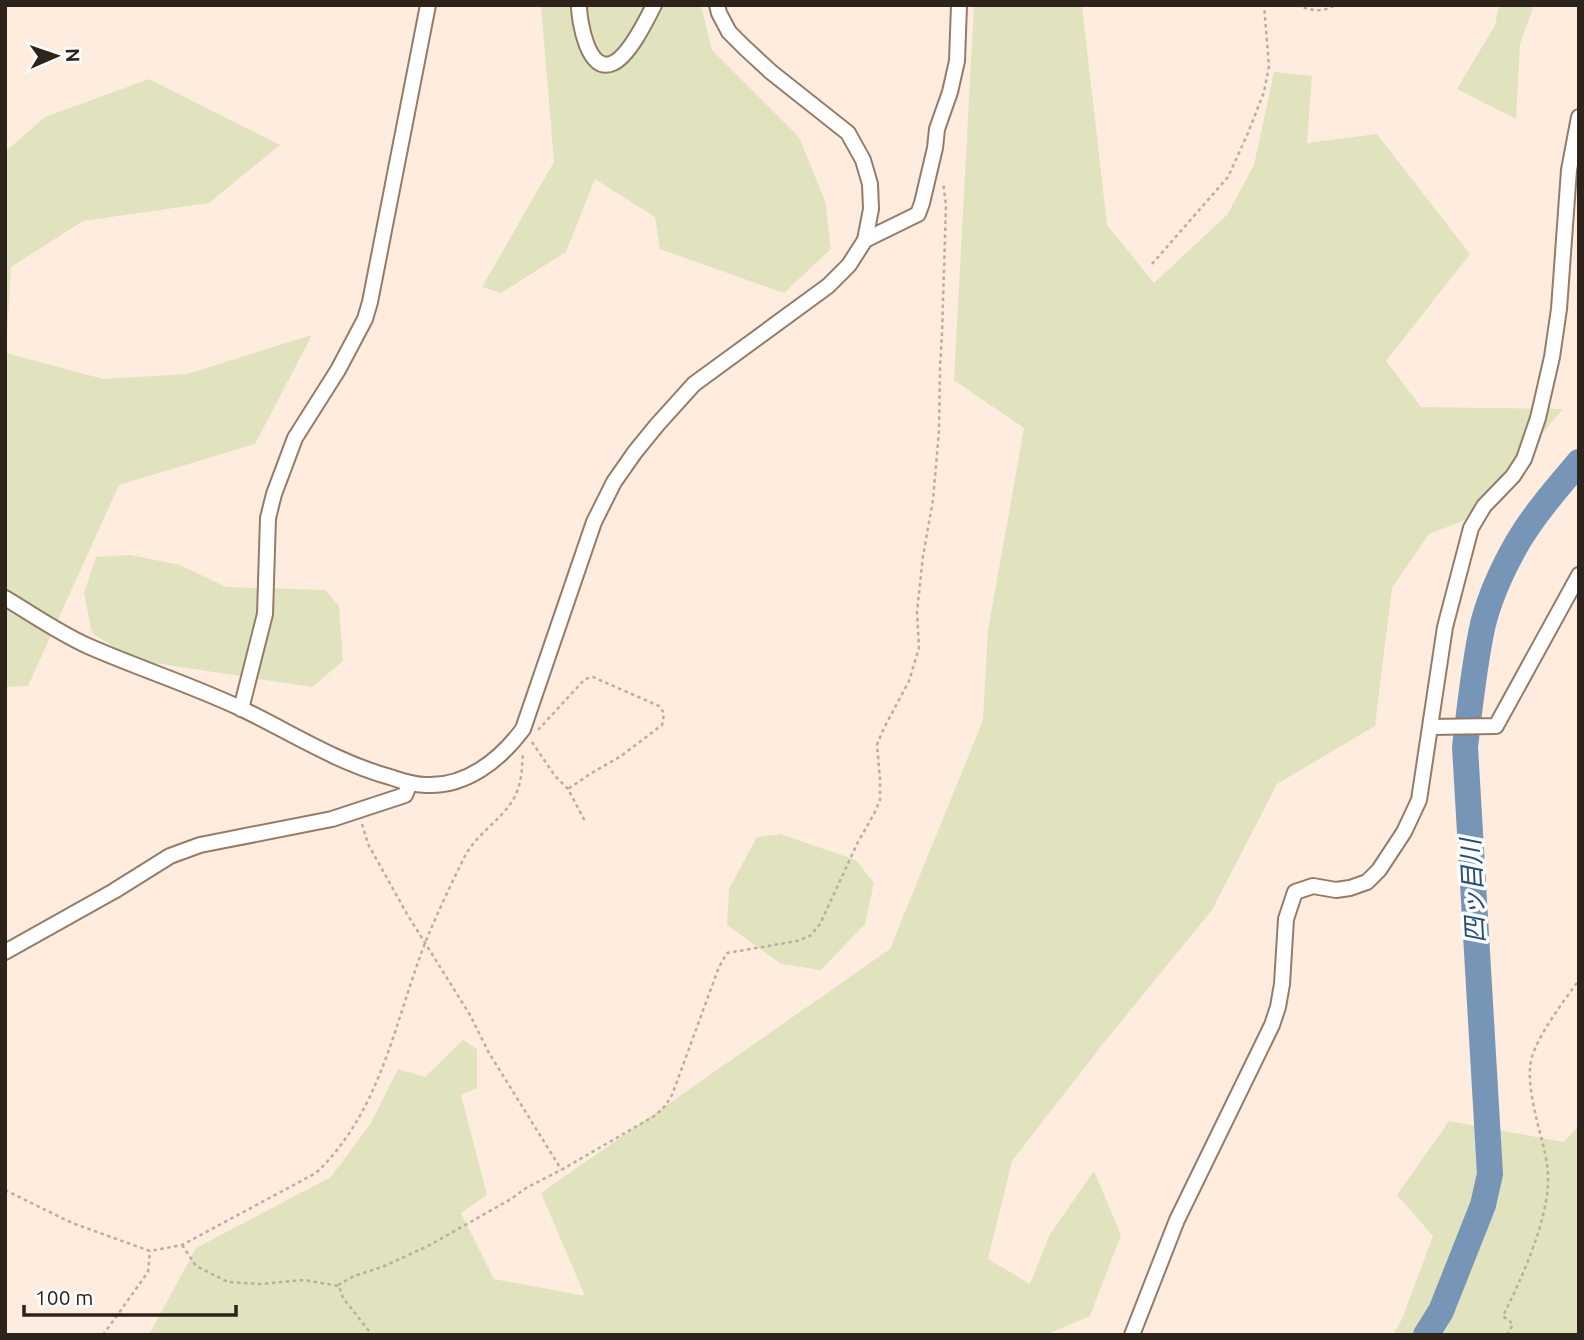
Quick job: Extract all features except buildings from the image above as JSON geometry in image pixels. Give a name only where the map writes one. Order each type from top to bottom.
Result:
[{"type":"street","points":[[241,709],[265,614],[268,517],[274,494],[295,438],[338,370],[365,319],[428,5]]},
{"type":"street","points":[[579,5],[587,46],[598,62],[606,65],[614,63],[624,55],[654,5]]},
{"type":"street","points":[[5,598],[85,645],[241,709],[336,758],[379,774],[428,785],[452,782],[477,772],[497,758],[520,736],[594,522],[614,482],[628,462],[694,384],[828,286],[849,265],[865,240],[871,209],[870,184],[863,160],[848,133],[744,47],[729,32],[717,5]]},
{"type":"street","points":[[865,240],[918,214],[936,130],[950,92],[957,61],[959,5]]},
{"type":"street","points":[[1132,1335],[1177,1220],[1272,1025],[1282,985],[1286,919],[1294,892],[1313,886],[1336,890],[1350,888],[1367,881],[1379,870],[1404,832],[1419,800],[1445,627],[1471,528],[1484,506],[1513,476],[1524,459],[1538,418],[1552,357],[1559,309],[1569,170],[1579,117]]},
{"type":"street","points":[[1431,727],[1496,726],[1576,584]]},
{"type":"street","points":[[5,952],[170,856],[200,845],[332,819],[405,795],[410,783]]},
{"type":"path","points":[[1152,264],[1228,177],[1248,133],[1264,92],[1269,66],[1264,5]]},
{"type":"path","points":[[1297,5],[1310,11],[1327,10],[1335,5]]},
{"type":"path","points":[[182,1245],[196,1266],[228,1282],[261,1284],[304,1280],[338,1285],[428,1246],[656,1115],[672,1095],[719,967],[727,953],[797,941],[810,936],[820,924],[880,800],[877,745],[909,681],[919,648],[917,612],[933,500],[939,431],[946,205],[941,175]]},
{"type":"path","points":[[538,730],[585,679],[593,677],[659,706],[664,713],[662,725],[621,756],[568,789]]},
{"type":"path","points":[[5,1190],[72,1223],[150,1251],[182,1245],[316,1173],[357,1122],[374,1091],[425,942],[467,853],[479,835],[506,809],[518,792],[522,773],[520,736],[528,737],[555,776],[568,789],[586,823]]},
{"type":"path","points":[[358,811],[368,844],[407,914],[561,1170]]},
{"type":"path","points":[[1507,1335],[1513,1324],[1503,1316],[1528,1261],[1543,1216],[1548,1185],[1546,1150],[1530,1089],[1530,1065],[1542,1034],[1579,980]]},
{"type":"path","points":[[103,1335],[148,1272],[150,1251]]},
{"type":"path","points":[[338,1285],[343,1298],[372,1335]]},
{"type":"green space","points":[[541,5],[701,5],[712,50],[799,137],[825,201],[831,249],[784,293],[660,249],[655,217],[595,179],[566,252],[501,293],[482,287],[554,162]]},
{"type":"green space","points":[[974,5],[1082,5],[1107,225],[1154,283],[1227,215],[1254,165],[1274,72],[1312,76],[1307,143],[1377,134],[1470,254],[1386,361],[1421,407],[1563,409],[1470,518],[1429,534],[1392,588],[1375,726],[1277,784],[1212,910],[1012,1161],[988,1259],[1030,1284],[1050,1234],[1094,1171],[1121,1235],[1090,1316],[1045,1335],[149,1335],[196,1248],[331,1177],[371,1123],[398,1069],[425,1077],[463,1040],[477,1049],[477,1088],[461,1095],[487,1195],[461,1213],[494,1279],[585,1296],[541,1193],[890,949],[983,720],[988,630],[1024,428],[954,380]]},
{"type":"green space","points":[[1499,5],[1534,5],[1520,44],[1516,119],[1457,89],[1495,25]]},
{"type":"green space","points":[[149,79],[280,145],[209,203],[83,221],[11,267],[6,353],[103,379],[187,374],[312,335],[255,444],[119,485],[28,686],[5,687],[5,152],[45,117]]},
{"type":"green space","points":[[130,555],[180,565],[226,587],[325,590],[339,606],[343,661],[312,687],[135,660],[92,633],[84,593],[96,557]]},
{"type":"green space","points":[[780,834],[856,860],[874,883],[865,924],[821,970],[781,964],[727,925],[729,889],[757,837]]},
{"type":"green space","points":[[1449,1121],[1564,1142],[1579,1125],[1579,1335],[1393,1335],[1402,1319],[1433,1236],[1397,1195]]},
{"type":"waterway","name":"四ッ目川","points":[[1426,1335],[1441,1311],[1483,1205],[1490,1174],[1465,747],[1477,654],[1490,602],[1514,549],[1540,510],[1579,462]]}]
